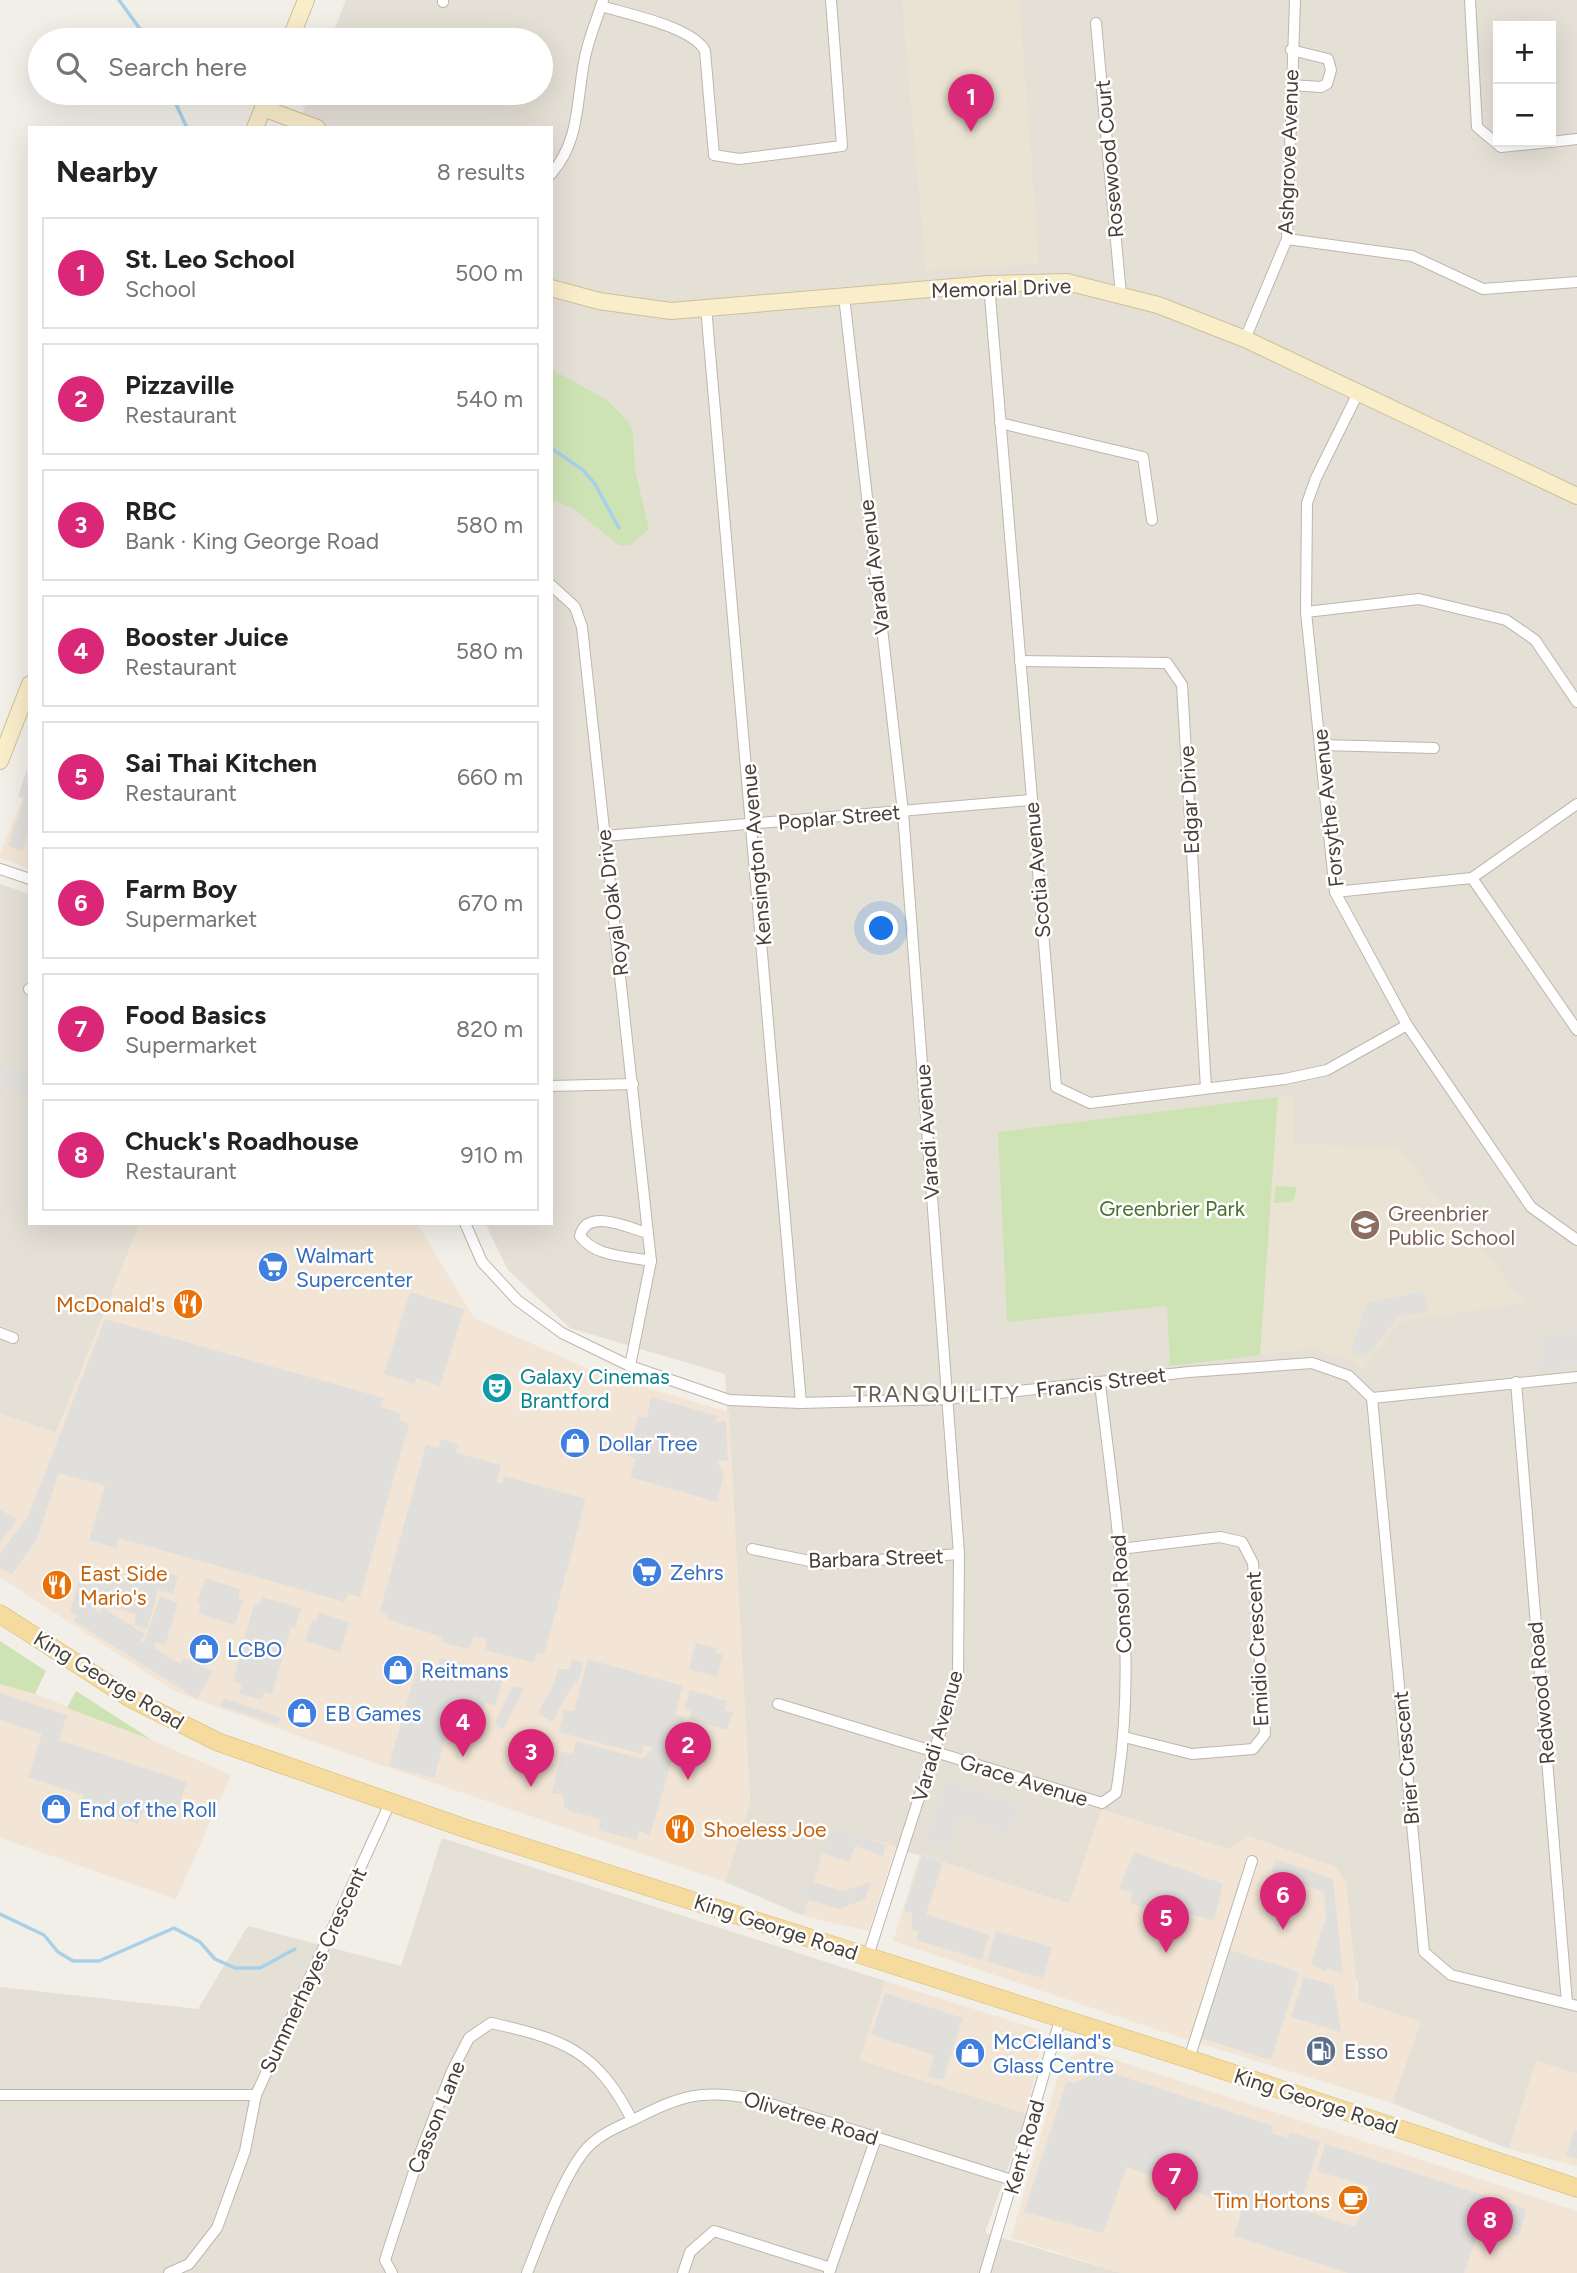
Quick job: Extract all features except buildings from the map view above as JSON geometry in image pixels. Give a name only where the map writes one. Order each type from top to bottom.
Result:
[{"type":"main road","points":[[295,28],[306,0]]},
{"type":"main road","points":[[256,126],[264,105]]},
{"type":"main road","points":[[275,105],[313,126]]},
{"type":"main road","name":"Memorial Drive","points":[[553,288],[630,307],[671,311],[989,285],[1067,282],[1158,305],[1245,339],[1577,496]]},
{"type":"main road","points":[[0,761],[28,689]]},
{"type":"main road","name":"King George Road","points":[[0,1614],[130,1698],[218,1742],[390,1803],[1060,2020],[1189,2059],[1577,2188]]},
{"type":"street","points":[[553,171],[567,153],[574,136],[585,57],[602,3],[685,33],[701,44],[705,51],[714,155],[739,159],[842,146],[831,0]]},
{"type":"street","name":"Ashgrove Avenue","points":[[1245,339],[1287,239],[1295,0]]},
{"type":"street","points":[[1470,0],[1477,127],[1493,140]]},
{"type":"street","name":"Rosewood Court","points":[[1096,23],[1121,295]]},
{"type":"street","points":[[1291,85],[1321,87],[1327,84],[1331,71],[1328,60],[1292,50]]},
{"type":"street","points":[[1556,141],[1577,139]]},
{"type":"street","points":[[1287,239],[1412,256],[1483,289],[1577,282]]},
{"type":"street","name":"Scotia Avenue","points":[[989,285],[1056,1087],[1090,1103],[1327,1070],[1407,1025]]},
{"type":"street","name":"Varadi Avenue","points":[[844,296],[903,812],[959,1554],[958,1677],[868,1956]]},
{"type":"street","name":"Kensington Avenue","points":[[706,307],[802,1403]]},
{"type":"street","name":"Forsythe Avenue","points":[[1359,393],[1316,478],[1307,503],[1306,612],[1335,892],[1407,1025],[1531,1207],[1577,1240]]},
{"type":"street","points":[[1000,423],[1143,457],[1152,520]]},
{"type":"street","name":"Royal Oak Drive","points":[[553,587],[575,607],[582,627],[651,1261],[630,1366]]},
{"type":"street","points":[[1306,612],[1419,599],[1506,620],[1535,640],[1577,702]]},
{"type":"street","name":"Edgar Drive","points":[[1020,661],[1167,663],[1182,685],[1206,1088]]},
{"type":"street","points":[[1321,745],[1434,748]]},
{"type":"street","name":"Poplar Street","points":[[605,836],[1030,800]]},
{"type":"street","points":[[1335,892],[1472,878],[1577,804]]},
{"type":"street","points":[[0,870],[28,878]]},
{"type":"street","points":[[1472,878],[1577,1030]]},
{"type":"street","points":[[553,1086],[633,1084]]},
{"type":"street","points":[[648,1233],[601,1220],[589,1221],[582,1227],[580,1236],[587,1245],[602,1252],[651,1261]]},
{"type":"street","name":"Francis Street","points":[[466,1225],[482,1262],[517,1300],[562,1333],[630,1366],[729,1401],[802,1403],[947,1399],[1189,1372],[1312,1363],[1349,1376],[1372,1398]]},
{"type":"street","points":[[0,1334],[13,1338]]},
{"type":"street","points":[[1372,1398],[1577,1377]]},
{"type":"street","name":"Redwood Road","points":[[1516,1382],[1572,2005]]},
{"type":"street","name":"Consol Road","points":[[1100,1384],[1120,1549],[1127,1709],[1116,1793],[1109,1801]]},
{"type":"street","name":"Brier Crescent","points":[[1372,1398],[1424,1952],[1451,1975],[1572,2005]]},
{"type":"street","name":"Emidio Crescent","points":[[1120,1549],[1220,1537],[1242,1542],[1253,1563],[1265,1708],[1265,1734],[1253,1749],[1192,1754],[1124,1737]]},
{"type":"street","name":"Barbara Street","points":[[752,1549],[824,1564],[959,1554]]},
{"type":"street","name":"Grace Avenue","points":[[778,1704],[934,1754],[1102,1803],[1109,1801]]},
{"type":"street","name":"Summerhayes Crescent","points":[[0,2095],[256,2095],[390,1803]]},
{"type":"street","points":[[1189,2059],[1251,1861]]},
{"type":"street","name":"Kent Road","points":[[985,2273],[1015,2181],[1060,2020]]},
{"type":"street","name":"Casson Lane","points":[[392,2273],[385,2260],[436,2112],[469,2038],[491,2023],[553,2040],[586,2055],[609,2079],[632,2120]]},
{"type":"street","name":"Olivetree Road","points":[[527,2273],[556,2201],[587,2148],[612,2130],[666,2102],[694,2094],[724,2094],[755,2099],[1015,2181]]},
{"type":"street","points":[[169,2273],[189,2263],[217,2228],[244,2151],[256,2095]]},
{"type":"street","points":[[682,2273],[690,2252],[714,2231],[830,2271],[876,2138]]},
{"type":"shaded area","points":[[346,0],[1577,0],[1577,2074],[1536,2061],[1509,2149],[1392,2103],[1420,2022],[1358,2001],[1358,1983],[1273,1846],[1248,1836],[1229,1849],[1102,1810],[1069,1904],[831,1827],[804,1916],[725,1882],[750,1802],[725,1374],[570,1328],[508,1270],[486,1225],[553,1225],[553,126],[298,126],[306,105],[553,105],[553,28],[335,28]]},
{"type":"shaded area","points":[[902,0],[1019,0],[1039,264],[926,271]]},
{"type":"shaded area","points":[[27,769],[28,834],[22,851],[8,846],[24,799],[18,796]]},
{"type":"shaded area","points":[[28,785],[28,868],[0,858]]},
{"type":"shaded area","points":[[0,884],[28,893],[28,1225],[139,1225],[56,1433],[0,1414]]},
{"type":"shaded area","points":[[0,1065],[28,1073],[28,1095],[2,1087],[0,1094]]},
{"type":"shaded area","name":"Greenbrier Public School","points":[[1294,1095],[1293,1144],[1397,1148],[1526,1303],[1399,1322],[1362,1370],[1349,1360],[1315,1349],[1260,1355],[1278,1097]]},
{"type":"shaded area","points":[[139,1225],[418,1225],[474,1318],[600,1374],[729,1412],[750,1802],[725,1882],[360,1758],[176,1692],[0,1577],[0,1414],[56,1433]]},
{"type":"shaded area","points":[[1424,1291],[1428,1312],[1398,1317],[1365,1358],[1351,1351],[1367,1303]]},
{"type":"shaded area","points":[[410,1292],[464,1309],[440,1386],[416,1378],[414,1384],[384,1374]]},
{"type":"shaded area","points":[[105,1319],[384,1398],[381,1407],[401,1413],[399,1421],[409,1424],[360,1597],[348,1594],[345,1602],[119,1538],[116,1548],[89,1540],[105,1486],[59,1473],[37,1539],[12,1574],[0,1568],[0,1554],[28,1516]]},
{"type":"shaded area","points":[[1577,1330],[1577,1366],[1541,1369],[1538,1338]]},
{"type":"shaded area","points":[[651,1397],[717,1416],[715,1423],[726,1421],[728,1461],[716,1460],[724,1474],[717,1502],[630,1477],[636,1458],[627,1456],[638,1416],[647,1418]]},
{"type":"shaded area","points":[[441,1439],[458,1444],[456,1453],[501,1465],[497,1482],[503,1483],[504,1476],[586,1499],[544,1655],[537,1653],[534,1663],[485,1650],[487,1639],[474,1636],[469,1649],[441,1642],[442,1637],[387,1619],[388,1614],[380,1611],[426,1445],[438,1448]]},
{"type":"shaded area","points":[[0,1509],[17,1520],[0,1543]]},
{"type":"shaded area","points":[[130,1563],[178,1576],[173,1594],[158,1590],[147,1629],[134,1625],[136,1614],[98,1603],[94,1608],[98,1614],[103,1608],[145,1634],[140,1641],[144,1643],[160,1596],[178,1603],[165,1645],[155,1642],[155,1649],[180,1664],[184,1658],[213,1671],[197,1699],[74,1621],[77,1614],[70,1612],[80,1577],[105,1584],[107,1577],[124,1582]]},
{"type":"shaded area","points":[[205,1578],[240,1589],[238,1598],[243,1600],[235,1625],[198,1613],[201,1604],[197,1602]]},
{"type":"shaded area","points":[[262,1597],[301,1608],[295,1628],[291,1627],[272,1694],[264,1692],[262,1700],[239,1694],[242,1684],[233,1681],[254,1604],[259,1605]]},
{"type":"shaded area","points":[[319,1613],[349,1622],[340,1652],[305,1641],[312,1620],[316,1621]]},
{"type":"shaded area","points":[[696,1643],[716,1648],[715,1653],[723,1655],[717,1677],[689,1669]]},
{"type":"shaded area","points":[[440,1658],[504,1675],[495,1706],[485,1703],[477,1733],[449,1725],[434,1778],[389,1766],[418,1663],[437,1668]]},
{"type":"shaded area","points":[[572,1659],[583,1662],[579,1680],[574,1683],[552,1722],[538,1713],[553,1686],[558,1669],[570,1669]]},
{"type":"shaded area","points":[[588,1659],[683,1686],[675,1714],[685,1717],[650,1835],[639,1831],[637,1840],[598,1830],[601,1819],[570,1811],[564,1807],[563,1795],[552,1793],[562,1752],[573,1754],[576,1741],[642,1759],[654,1748],[644,1745],[642,1754],[559,1732],[564,1710],[574,1711]]},
{"type":"shaded area","points":[[0,1684],[35,1694],[152,1740],[231,1775],[176,1899],[0,1838]]},
{"type":"shaded area","points":[[513,1686],[524,1689],[503,1730],[495,1723]]},
{"type":"shaded area","points":[[690,1690],[727,1701],[725,1710],[733,1712],[727,1730],[689,1719],[692,1710],[684,1708]]},
{"type":"shaded area","points":[[0,1693],[67,1715],[59,1740],[187,1782],[174,1821],[143,1810],[138,1824],[80,1805],[83,1795],[28,1777],[42,1734],[0,1720]]},
{"type":"shaded area","points":[[223,1698],[280,1717],[278,1725],[221,1706]]},
{"type":"shaded area","points":[[536,1735],[551,1745],[546,1754],[530,1744]]},
{"type":"shaded area","points":[[946,1780],[1020,1805],[1010,1834],[960,1817],[948,1850],[925,1842]]},
{"type":"shaded area","points":[[1101,1810],[1229,1849],[1248,1836],[1334,1866],[1346,1881],[1358,2001],[1421,2022],[1392,2103],[1179,2037],[893,1941],[920,1854],[1069,1904]]},
{"type":"shaded area","points":[[831,1826],[886,1845],[883,1856],[855,1846],[849,1862],[822,1853]]},
{"type":"shaded area","points":[[830,1827],[896,1846],[869,1931],[804,1916]]},
{"type":"shaded area","points":[[442,1838],[885,1981],[860,2060],[1027,2114],[985,2233],[1122,2273],[0,2273],[0,1987],[198,2009],[248,1926],[401,1966]]},
{"type":"shaded area","points":[[1134,1852],[1223,1884],[1214,1921],[1183,1912],[1179,1921],[1130,1903],[1132,1893],[1119,1889]]},
{"type":"shaded area","points":[[922,1855],[943,1863],[926,1914],[989,1935],[982,1960],[916,1940],[918,1932],[912,1930],[912,1913],[904,1911]]},
{"type":"shaded area","points":[[1276,1859],[1333,1879],[1343,1974],[1327,1968],[1326,1972],[1311,1964],[1326,1917],[1324,1892],[1271,1872]]},
{"type":"shaded area","points":[[809,1881],[843,1891],[871,1882],[865,1899],[839,1909],[803,1898]]},
{"type":"shaded area","points":[[996,1931],[1052,1947],[1043,1978],[987,1962]]},
{"type":"shaded area","points":[[1226,1949],[1299,1972],[1271,2060],[1197,2037]]},
{"type":"shaded area","points":[[1304,1977],[1334,1985],[1341,2032],[1291,2017]]},
{"type":"shaded area","points":[[885,1981],[1043,2031],[1027,2114],[860,2060]]},
{"type":"shaded area","points":[[885,1993],[963,2018],[943,2080],[928,2076],[934,2055],[871,2035]]},
{"type":"shaded area","points":[[1085,2050],[1577,2211],[1577,2273],[1122,2273],[1011,2238],[1062,2062]]},
{"type":"shaded area","points":[[1536,2061],[1577,2074],[1577,2166],[1509,2149]]},
{"type":"shaded area","points":[[1094,2067],[1273,2126],[1271,2133],[1288,2138],[1290,2132],[1320,2142],[1299,2209],[1356,2227],[1369,2187],[1317,2171],[1325,2144],[1527,2209],[1519,2236],[1482,2223],[1464,2273],[1348,2273],[1234,2236],[1242,2209],[1127,2167],[1103,2233],[1024,2212],[1067,2081],[1074,2083],[1090,2076]]},
{"type":"shaded area","points":[[1574,2130],[1577,2131],[1577,2159],[1566,2155]]},
{"type":"green space","points":[[553,370],[607,400],[628,421],[633,433],[635,470],[649,529],[630,545],[620,546],[571,507],[553,501]]},
{"type":"green space","name":"Greenbrier Park","points":[[1278,1097],[1260,1355],[1170,1366],[1167,1306],[1007,1322],[998,1132]]},
{"type":"green space","points":[[1276,1186],[1296,1187],[1295,1198],[1290,1202],[1273,1203]]},
{"type":"green space","points":[[0,1641],[46,1671],[35,1694],[0,1684]]},
{"type":"green space","points":[[76,1691],[152,1740],[67,1708]]},
{"type":"waterway","points":[[119,0],[139,28]]},
{"type":"waterway","points":[[176,105],[186,126]]},
{"type":"waterway","points":[[553,449],[583,470],[595,484],[619,528]]},
{"type":"waterway","points":[[0,1914],[44,1935],[58,1952],[73,1961],[99,1961],[174,1928],[200,1942],[215,1959],[235,1968],[260,1968],[295,1949]]},
{"type":"place","name":"St. Leo School","points":[[971,132]]},
{"type":"place","name":"Greenbrier Public School","points":[[1365,1225]]},
{"type":"place","name":"Walmart Supercenter","points":[[273,1267]]},
{"type":"place","name":"McDonald's","points":[[188,1304]]},
{"type":"place","name":"Galaxy Cinemas Brantford","points":[[497,1388]]},
{"type":"place","name":"Dollar Tree","points":[[575,1443]]},
{"type":"place","name":"Zehrs","points":[[647,1572]]},
{"type":"place","name":"East Side Mario's","points":[[57,1585]]},
{"type":"place","name":"LCBO","points":[[204,1649]]},
{"type":"place","name":"Reitmans","points":[[398,1670]]},
{"type":"place","name":"EB Games","points":[[302,1713]]},
{"type":"place","name":"Booster Juice","points":[[463,1757]]},
{"type":"place","name":"Pizzaville","points":[[688,1780]]},
{"type":"place","name":"RBC","points":[[531,1787]]},
{"type":"place","name":"End of the Roll","points":[[56,1809]]},
{"type":"place","name":"Shoeless Joe","points":[[680,1829]]},
{"type":"place","name":"Farm Boy","points":[[1283,1930]]},
{"type":"place","name":"Sai Thai Kitchen","points":[[1166,1953]]},
{"type":"place","name":"Esso","points":[[1321,2051]]},
{"type":"place","name":"McClelland's Glass Centre","points":[[970,2053]]},
{"type":"place","name":"Tim Hortons","points":[[1353,2200]]},
{"type":"place","name":"Food Basics","points":[[1175,2211]]},
{"type":"place","name":"Chuck's Roadhouse","points":[[1490,2255]]},
{"type":"district","name":"TRANQUILITY","points":[[937,1394]]}]
